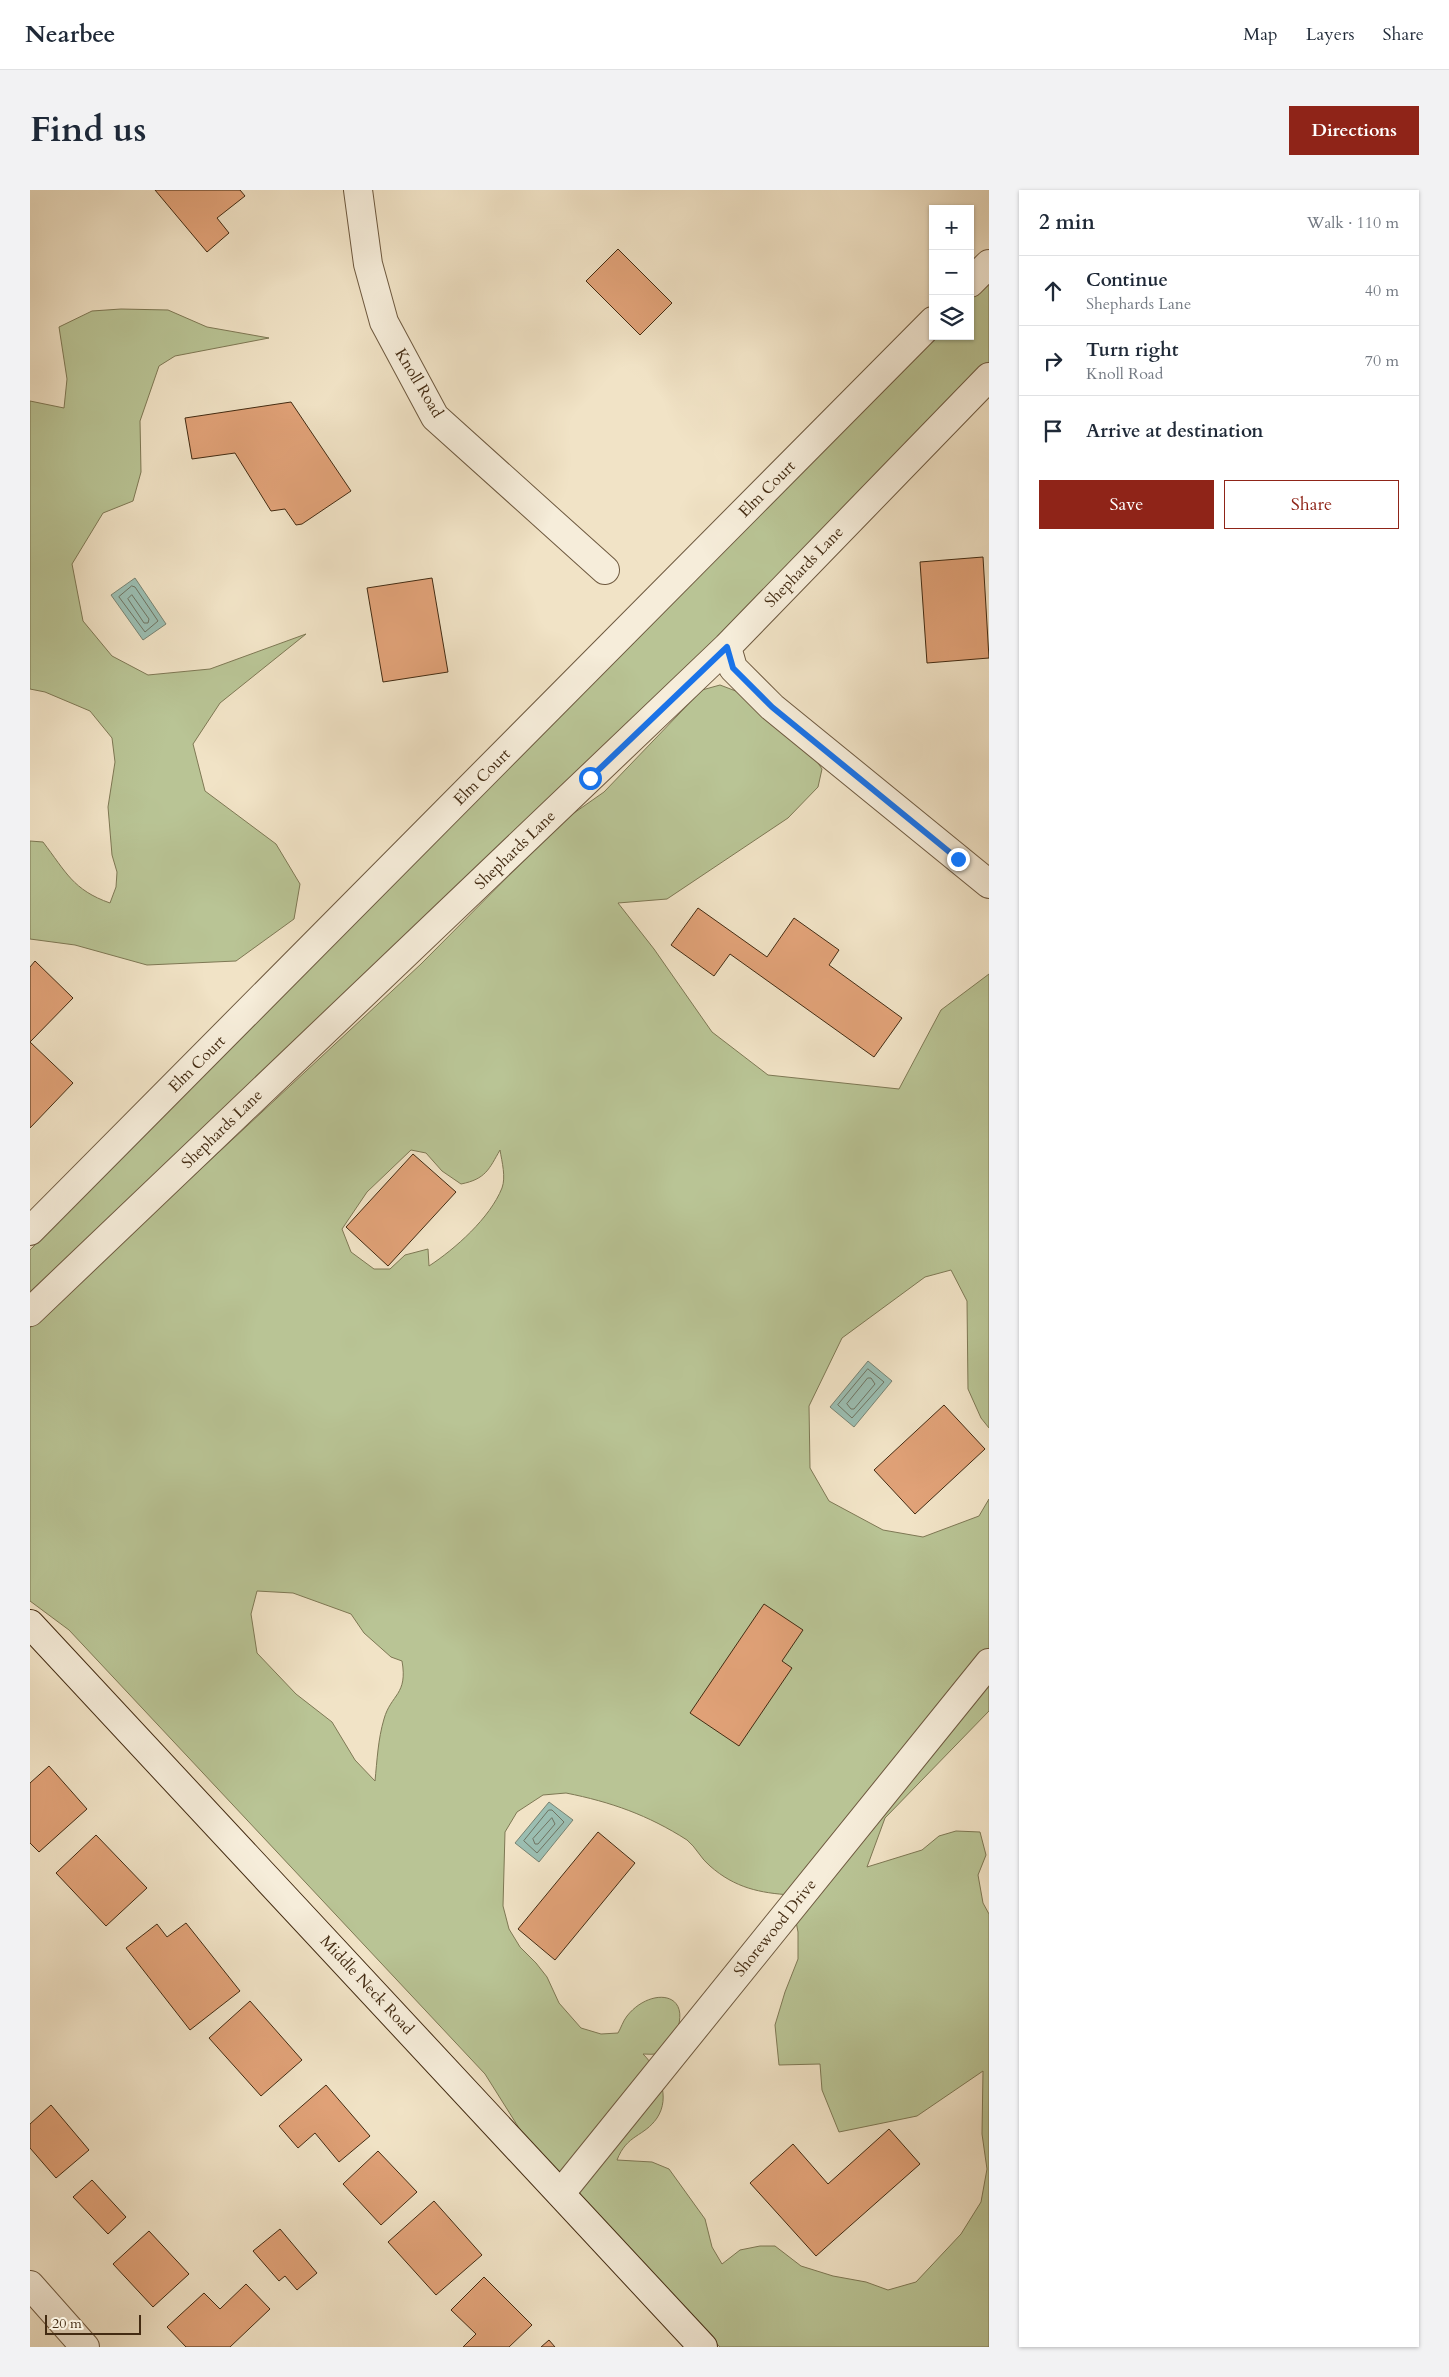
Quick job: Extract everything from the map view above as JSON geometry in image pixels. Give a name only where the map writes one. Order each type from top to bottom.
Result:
[{"type":"street","name":"Knoll Road","points":[[358,190],[368,264],[384,322],[435,416],[605,570]]},
{"type":"street","points":[[974,279],[989,264]]},
{"type":"street","name":"Elm Court","points":[[30,1231],[929,325]]},
{"type":"street","name":"Shephards Lane","points":[[30,1312],[727,647],[989,377]]},
{"type":"street","points":[[727,647],[733,668],[772,707],[989,884]]},
{"type":"street","name":"Middle Neck Road","points":[[30,1624],[703,2347]]},
{"type":"street","name":"Shorewood Drive","points":[[561,2193],[989,1663]]},
{"type":"street","points":[[30,2285],[85,2347]]},
{"type":"green space","points":[[989,281],[989,371],[720,636],[30,1303],[30,1250],[930,340],[974,340],[974,296]]},
{"type":"green space","points":[[121,309],[168,310],[207,327],[269,338],[175,356],[159,366],[140,421],[141,472],[133,501],[103,513],[72,564],[83,621],[112,656],[148,675],[210,669],[306,634],[220,703],[193,744],[205,791],[276,844],[300,884],[294,919],[236,961],[147,965],[75,945],[30,939],[30,841],[43,842],[71,879],[97,898],[110,903],[116,887],[117,872],[112,855],[108,807],[115,762],[112,738],[90,711],[45,692],[30,689],[30,401],[64,408],[67,379],[59,327],[92,311]]},
{"type":"green space","points":[[720,685],[741,693],[810,751],[822,769],[818,787],[788,818],[667,899],[618,903],[654,949],[712,1032],[768,1075],[899,1089],[941,1010],[989,974],[989,1428],[981,1418],[968,1389],[967,1301],[951,1270],[925,1277],[842,1338],[809,1406],[810,1468],[829,1501],[883,1530],[923,1537],[979,1516],[989,1499],[989,1711],[885,1818],[867,1867],[922,1850],[939,1836],[956,1831],[980,1832],[986,1855],[978,1875],[983,1903],[989,1914],[989,2347],[720,2347],[654,2285],[524,2136],[485,2074],[69,1630],[30,1601],[30,1328],[421,964],[564,820],[604,792],[702,690]],"holes":[[[411,1150],[426,1153],[442,1171],[461,1184],[476,1179],[486,1172],[500,1150],[504,1174],[502,1188],[489,1210],[471,1232],[450,1251],[429,1266],[428,1249],[405,1255],[390,1269],[374,1269],[351,1252],[342,1229],[367,1192]],[[257,1591],[293,1593],[351,1614],[364,1633],[391,1657],[402,1661],[403,1681],[401,1688],[387,1711],[382,1727],[375,1781],[355,1760],[332,1722],[296,1694],[257,1653],[251,1614]],[[566,1793],[629,1810],[658,1823],[687,1840],[707,1863],[729,1880],[758,1891],[791,1895],[798,1932],[798,1959],[775,2025],[779,2065],[820,2064],[822,2090],[839,2132],[917,2116],[983,2071],[982,2134],[987,2169],[981,2202],[961,2234],[916,2282],[888,2290],[866,2282],[833,2276],[801,2266],[775,2246],[760,2246],[740,2250],[722,2264],[712,2247],[705,2219],[669,2169],[652,2162],[617,2160],[626,2145],[647,2129],[657,2118],[661,2110],[663,2101],[661,2084],[654,2068],[643,2054],[659,2053],[665,2050],[676,2033],[680,2019],[679,2009],[674,2002],[666,1998],[657,1998],[636,2007],[626,2018],[618,2033],[601,2034],[581,2028],[559,2003],[547,1977],[520,1947],[509,1929],[503,1906],[505,1832],[517,1812],[543,1795]]]},
{"type":"water","points":[[135,578],[166,624],[143,640],[111,595]]},
{"type":"water","points":[[868,1361],[892,1381],[854,1427],[830,1407]]},
{"type":"water","points":[[549,1802],[573,1820],[539,1862],[515,1843]]},
{"type":"building","points":[[155,190],[240,190],[245,196],[217,218],[229,233],[207,252]]},
{"type":"building","points":[[618,249],[672,303],[640,335],[586,281]]},
{"type":"building","points":[[291,402],[351,491],[302,524],[296,525],[285,509],[271,511],[235,453],[192,459],[185,418]]},
{"type":"building","points":[[983,557],[989,658],[927,663],[920,562]]},
{"type":"building","points":[[432,578],[448,672],[383,682],[367,588]]},
{"type":"building","points":[[698,908],[767,957],[794,918],[839,950],[829,965],[902,1018],[874,1057],[730,954],[714,976],[671,945]]},
{"type":"building","points":[[35,961],[73,998],[30,1042],[30,967]]},
{"type":"building","points":[[30,1042],[73,1083],[30,1128]]},
{"type":"building","points":[[413,1154],[456,1192],[388,1266],[346,1227]]},
{"type":"building","points":[[944,1405],[985,1449],[915,1514],[874,1470]]},
{"type":"building","points":[[764,1604],[803,1630],[782,1661],[792,1668],[739,1746],[690,1713]]},
{"type":"building","points":[[49,1766],[87,1809],[39,1852],[30,1843],[30,1783]]},
{"type":"building","points":[[598,1832],[635,1863],[555,1960],[518,1929]]},
{"type":"building","points":[[96,1835],[147,1888],[106,1926],[56,1873]]},
{"type":"building","points":[[186,1923],[240,1991],[190,2030],[126,1948],[157,1924],[167,1937]]},
{"type":"building","points":[[250,2001],[302,2060],[261,2096],[209,2038]]},
{"type":"building","points":[[326,2085],[370,2136],[339,2162],[315,2133],[298,2148],[279,2126]]},
{"type":"building","points":[[51,2105],[89,2150],[56,2178],[30,2148],[30,2124]]},
{"type":"building","points":[[889,2129],[920,2164],[816,2256],[750,2183],[793,2144],[828,2184]]},
{"type":"building","points":[[378,2151],[417,2192],[381,2225],[343,2184]]},
{"type":"building","points":[[92,2180],[126,2217],[108,2234],[73,2197]]},
{"type":"building","points":[[434,2201],[482,2255],[436,2295],[388,2242]]},
{"type":"building","points":[[280,2229],[317,2273],[297,2290],[285,2276],[279,2281],[253,2251]]},
{"type":"building","points":[[149,2231],[189,2274],[153,2307],[113,2264]]},
{"type":"building","points":[[484,2277],[532,2325],[509,2347],[463,2347],[476,2334],[451,2310]]},
{"type":"building","points":[[246,2284],[270,2309],[230,2347],[186,2347],[167,2327],[204,2293],[220,2309]]},
{"type":"building","points":[[549,2340],[555,2347],[541,2347]]},
{"type":"route","points":[[590,778],[727,647],[733,668],[772,707],[958,859]]}]
